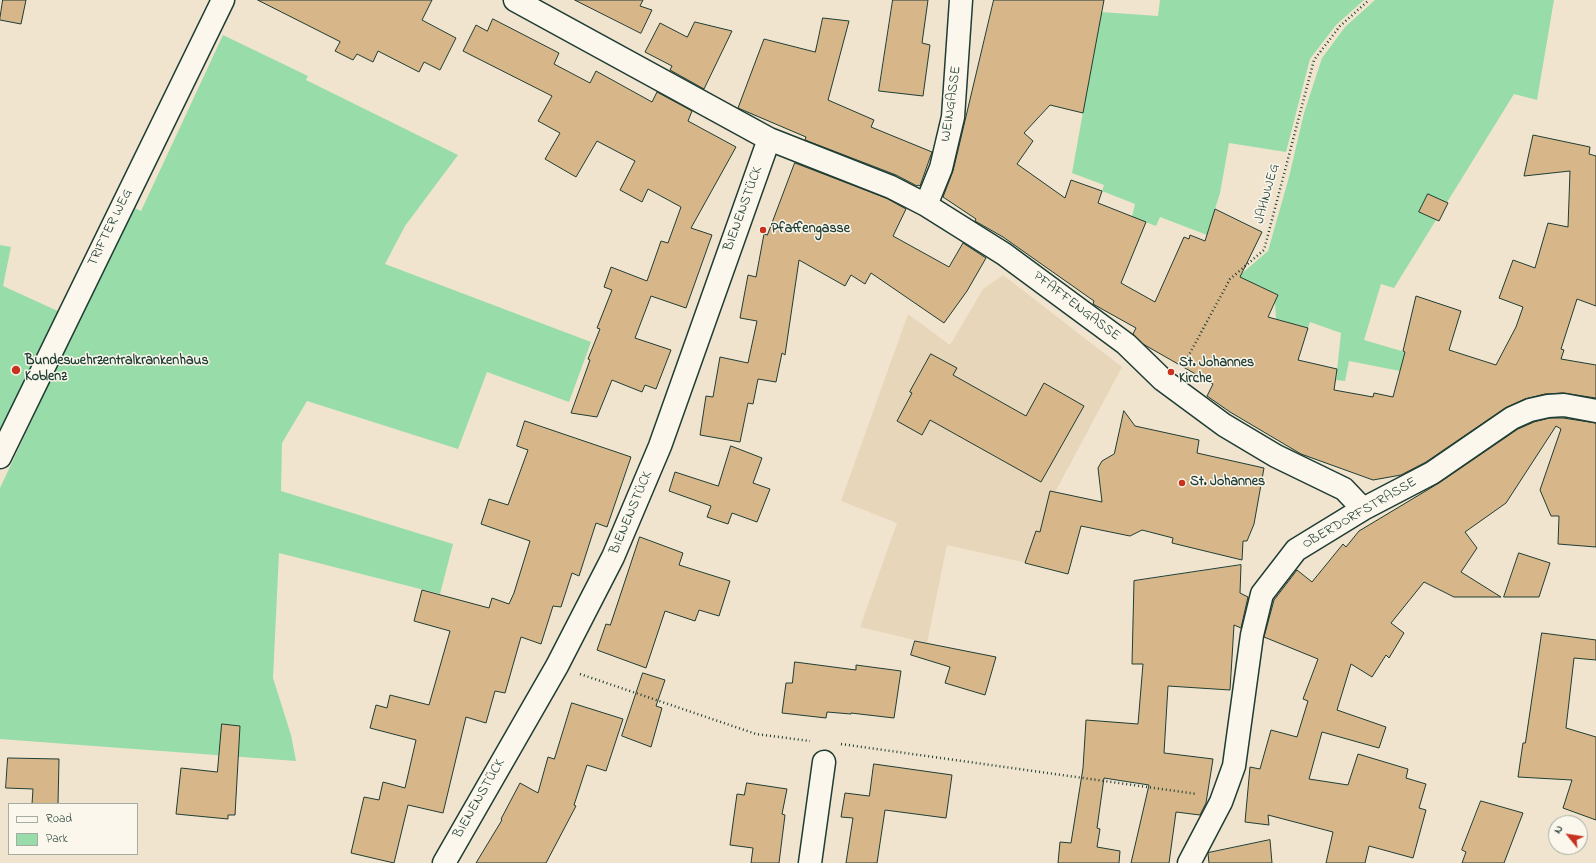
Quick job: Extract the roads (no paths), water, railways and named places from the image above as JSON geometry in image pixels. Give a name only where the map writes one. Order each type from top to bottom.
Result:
[{"type":"street","name":"TRIFTER WEG","points":[[0,457],[223,0]]},
{"type":"street","name":"PFAFFENGASSE","points":[[515,0],[769,139],[891,187],[926,205],[1010,258],[1126,344],[1171,387],[1224,425],[1276,456],[1344,489],[1363,509]]},
{"type":"street","name":"WEINGASSE","points":[[926,205],[941,168],[953,116],[961,0]]},
{"type":"street","name":"BIENENSTÜCK","points":[[444,863],[556,666],[613,557],[660,446],[769,139]]},
{"type":"street","name":"OBERDORFSTRASSE","points":[[1188,863],[1221,802],[1234,766],[1252,635],[1262,594],[1296,550],[1363,509],[1432,473],[1512,418],[1530,410],[1548,406],[1564,405],[1596,411]]},
{"type":"street","points":[[810,863],[829,753]]},
{"type":"place","name":"Pfaffengasse","points":[[763,230]]},
{"type":"place","name":"Bundeswehrzentralkrankenhaus Koblenz","points":[[16,370]]},
{"type":"place","name":"St. Johannes Kirche","points":[[1171,372]]},
{"type":"place","name":"St. Johannes","points":[[1182,483]]}]
